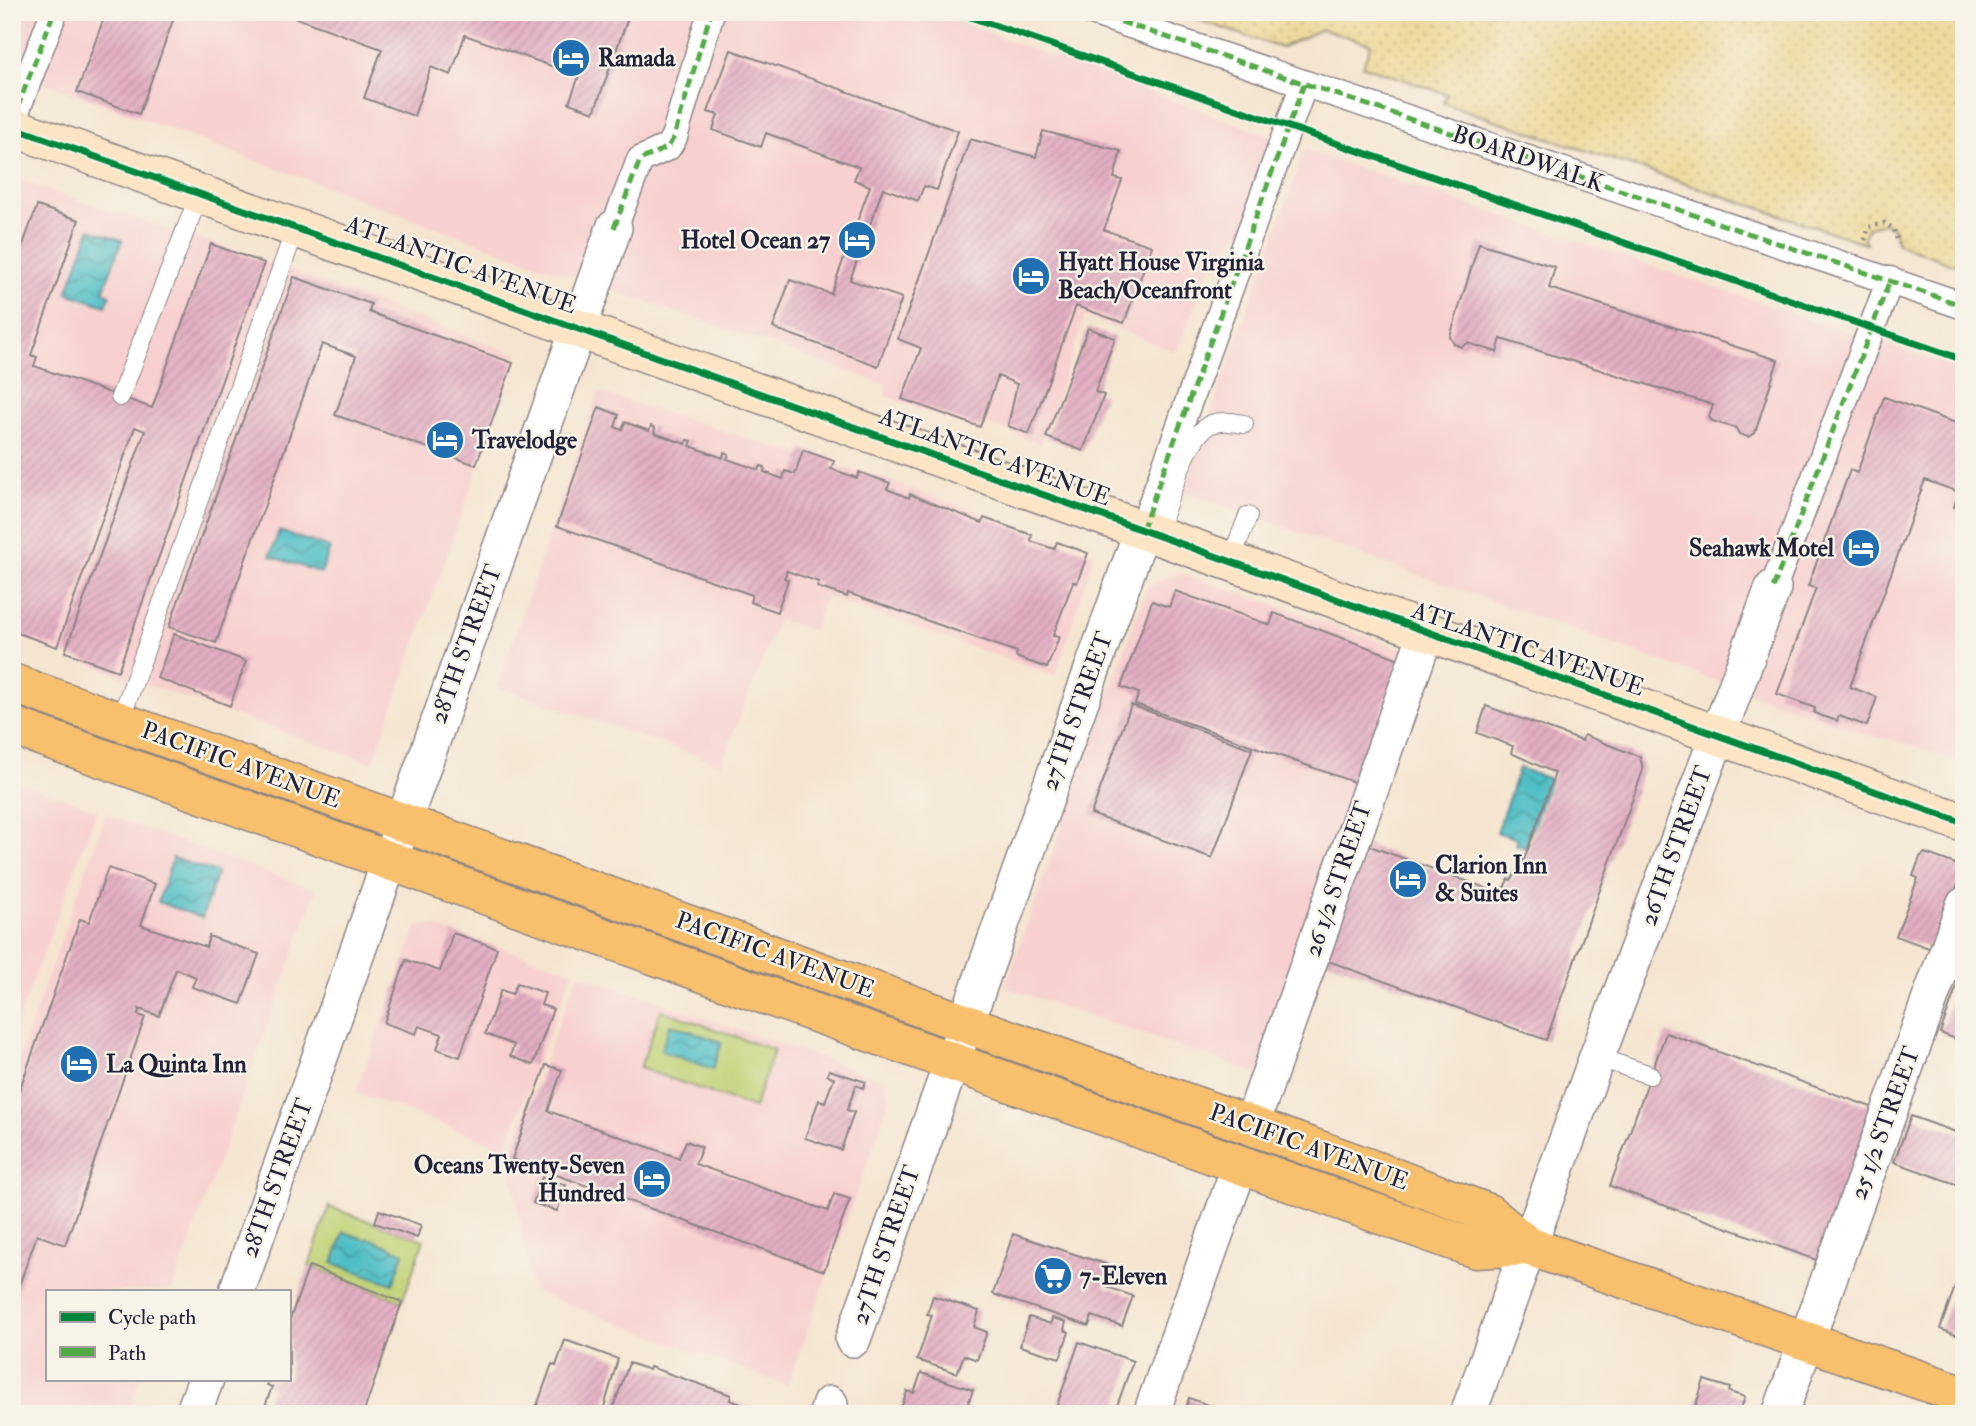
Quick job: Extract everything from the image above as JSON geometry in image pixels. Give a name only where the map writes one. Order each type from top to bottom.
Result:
[{"type":"highway","name":"PACIFIC AVENUE","points":[[12,683],[966,1023],[1488,1213],[1528,1246],[1964,1395]]},
{"type":"highway","name":"PACIFIC AVENUE","points":[[12,726],[1476,1249],[1528,1246]]},
{"type":"main road","name":"ATLANTIC AVENUE","points":[[12,125],[1964,824]]},
{"type":"street","points":[[12,125],[54,12]]},
{"type":"street","name":"28TH STREET","points":[[237,1290],[577,327],[640,160],[668,147],[674,138],[711,12]]},
{"type":"street","name":"BOARDWALK","points":[[1092,12],[1964,306]]},
{"type":"street","name":"27TH STREET","points":[[853,1339],[966,1023],[1149,533],[1304,84]]},
{"type":"street","name":"26TH STREET","points":[[1468,1414],[1597,1057],[1891,280]]},
{"type":"street","name":"26 1/2 STREET","points":[[1251,1126],[1426,633]]},
{"type":"street","name":"25 1/2 STREET","points":[[1780,1414],[1868,1153],[1964,905]]},
{"type":"street","points":[[1151,1414],[1240,1166]]},
{"type":"street","points":[[193,1414],[206,1380]]},
{"type":"lane","points":[[120,397],[200,194]]},
{"type":"lane","points":[[120,721],[296,227]]},
{"type":"lane","points":[[1149,533],[1195,438],[1209,425],[1226,421],[1244,424]]},
{"type":"lane","points":[[1230,562],[1248,516]]},
{"type":"lane","points":[[1597,1057],[1650,1075]]},
{"type":"path","points":[[1867,244],[1863,237],[1865,232],[1879,222],[1894,229],[1898,244]]},
{"type":"shaded area","points":[[12,12],[931,12],[1278,139],[1246,226],[1212,265],[1176,352],[1085,316],[1041,444],[986,423],[982,432],[885,396],[886,384],[534,263],[12,71]]},
{"type":"shaded area","points":[[1305,150],[1964,371],[1964,764],[1905,743],[1868,735],[1183,491]]},
{"type":"shaded area","points":[[12,175],[45,190],[231,249],[518,355],[373,763],[107,671],[12,634]]},
{"type":"shaded area","points":[[599,392],[799,455],[802,448],[836,459],[834,466],[867,473],[1094,554],[1055,676],[825,596],[813,631],[778,620],[721,764],[497,686]]},
{"type":"shaded area","points":[[1179,573],[1410,651],[1262,1075],[1005,987],[1147,587]]},
{"type":"shaded area","points":[[12,780],[97,810],[12,1036]]},
{"type":"shaded area","points":[[106,815],[316,890],[172,1290],[46,1290],[46,1380],[140,1380],[128,1414],[12,1414],[12,1077]]},
{"type":"shaded area","points":[[430,925],[573,971],[506,1148],[356,1092],[417,927]]},
{"type":"shaded area","points":[[578,974],[884,1080],[890,1099],[787,1386],[533,1291],[508,1156]]},
{"type":"sand","points":[[1175,12],[1964,12],[1964,268],[1898,244],[1894,229],[1884,223],[1869,227],[1863,237],[1867,244],[1443,103],[1447,94],[1363,66],[1371,44],[1321,29],[1281,48]]},
{"type":"green space","points":[[661,1010],[774,1050],[754,1108],[640,1068]]},
{"type":"green space","points":[[329,1207],[424,1240],[402,1302],[309,1266]]},
{"type":"water","points":[[90,229],[122,240],[103,292],[110,295],[106,306],[67,293]]},
{"type":"water","points":[[279,531],[330,548],[321,573],[270,556]]},
{"type":"water","points":[[1519,768],[1550,779],[1525,848],[1516,845],[1518,839],[1497,832]]},
{"type":"water","points":[[173,858],[217,873],[202,918],[158,902]]},
{"type":"water","points":[[670,1024],[722,1042],[713,1069],[661,1051]]},
{"type":"water","points":[[344,1232],[367,1240],[369,1238],[404,1253],[393,1284],[333,1263]]},
{"type":"building","points":[[106,12],[176,12],[139,114],[77,92]]},
{"type":"building","name":"Ramada","points":[[280,12],[630,12],[594,112],[569,103],[579,76],[465,35],[451,75],[431,67],[414,116],[364,98],[382,49]]},
{"type":"building","name":"Hotel Ocean 27","points":[[731,50],[958,131],[937,190],[924,186],[918,201],[883,188],[850,280],[902,298],[878,366],[773,328],[790,280],[831,294],[870,186],[854,180],[859,167],[766,133],[761,147],[713,130],[718,115],[708,112]]},
{"type":"building","name":"Hyatt House Virginia Beach/Oceanfront","points":[[1043,131],[1121,151],[1114,178],[1122,180],[1104,230],[1152,246],[1124,323],[1076,306],[1029,434],[1008,426],[1017,384],[998,376],[980,427],[902,399],[921,348],[898,339],[970,139],[1036,157]]},
{"type":"building","points":[[37,206],[79,220],[31,355],[37,357],[34,366],[152,408],[211,244],[264,263],[118,671],[65,652],[145,431],[135,427],[57,647],[12,631],[12,275]]},
{"type":"building","points":[[1479,243],[1555,267],[1549,288],[1778,360],[1755,433],[1748,437],[1739,434],[1736,428],[1712,421],[1709,417],[1713,405],[1501,339],[1497,352],[1468,343],[1461,347],[1454,344],[1450,337]]},
{"type":"building","name":"Travelodge","points":[[294,277],[371,304],[369,312],[513,363],[476,465],[335,415],[356,356],[322,344],[216,643],[169,627]]},
{"type":"building","points":[[1088,328],[1115,338],[1095,392],[1104,395],[1083,451],[1046,437]]},
{"type":"building","name":"Seahawk Motel","points":[[1884,397],[1964,426],[1964,510],[1954,507],[1959,492],[1925,480],[1850,687],[1877,697],[1867,726],[1839,716],[1837,721],[1814,713],[1815,708],[1777,694],[1816,588],[1808,586],[1850,470],[1857,473]]},
{"type":"building","points":[[599,407],[619,415],[615,427],[622,430],[625,422],[649,431],[651,426],[655,428],[654,433],[686,444],[687,440],[692,441],[690,446],[723,458],[724,452],[729,454],[727,459],[759,470],[761,466],[765,467],[764,472],[783,479],[785,471],[795,474],[803,450],[834,461],[831,469],[857,478],[859,472],[890,483],[887,489],[909,498],[910,494],[982,523],[984,518],[1032,535],[1031,541],[1054,549],[1057,542],[1088,553],[1077,583],[1073,582],[1053,636],[1059,637],[1047,668],[1016,657],[1017,652],[848,593],[847,597],[817,587],[819,582],[787,571],[784,578],[788,580],[777,612],[750,602],[752,595],[557,526]]},
{"type":"building","points":[[1175,591],[1270,625],[1274,613],[1400,659],[1356,783],[1135,704],[1139,693],[1121,687],[1152,601],[1169,607]]},
{"type":"building","points":[[174,634],[246,661],[230,706],[157,678]]},
{"type":"building","points":[[1131,705],[1252,749],[1212,858],[1091,814]]},
{"type":"building","name":"Clarion Inn & Suites","points":[[1486,706],[1582,741],[1584,735],[1640,757],[1643,770],[1546,1040],[1325,960],[1367,845],[1502,894],[1508,879],[1511,880],[1524,860],[1555,773],[1511,753],[1513,746],[1477,733]]},
{"type":"building","points":[[1925,853],[1964,867],[1934,950],[1896,936],[1918,878],[1913,876],[1920,857]]},
{"type":"building","name":"La Quinta Inn","points":[[108,868],[155,884],[141,925],[206,947],[209,936],[259,954],[241,1004],[192,987],[196,977],[176,969],[159,1016],[139,1009],[138,1015],[145,1017],[65,1245],[37,1235],[12,1305],[12,1111],[80,919],[89,922]]},
{"type":"building","points":[[453,933],[497,948],[460,1057],[437,1049],[442,1034],[419,1026],[416,1034],[384,1023],[406,960],[440,971]]},
{"type":"building","points":[[1964,969],[1964,1042],[1940,1033]]},
{"type":"building","points":[[517,983],[545,993],[541,1005],[553,1009],[533,1065],[510,1056],[514,1045],[485,1034],[501,990],[512,994]]},
{"type":"building","points":[[1666,1033],[1877,1109],[1822,1262],[1610,1186]]},
{"type":"building","name":"Oceans Twenty-Seven Hundred","points":[[546,1065],[562,1070],[548,1111],[679,1158],[686,1141],[702,1147],[695,1164],[828,1211],[834,1194],[850,1199],[824,1271],[512,1159]]},
{"type":"building","points":[[829,1070],[866,1082],[863,1088],[856,1085],[847,1110],[854,1112],[841,1150],[805,1138],[819,1100],[825,1102],[834,1078],[827,1075]]},
{"type":"building","points":[[1911,1116],[1964,1135],[1964,1187],[1894,1162]]},
{"type":"building","points":[[542,1177],[566,1185],[557,1211],[533,1203]]},
{"type":"building","points":[[379,1210],[421,1225],[417,1238],[375,1223]]},
{"type":"building","name":"7-Eleven","points":[[1013,1234],[1111,1266],[1104,1286],[1133,1296],[1122,1326],[1092,1316],[1089,1326],[993,1294]]},
{"type":"building","points":[[1964,1264],[1964,1338],[1940,1329]]},
{"type":"building","points":[[309,1266],[402,1302],[363,1414],[262,1414],[272,1387],[267,1385],[269,1380],[290,1380],[290,1319]]},
{"type":"building","points":[[933,1296],[979,1311],[974,1327],[987,1332],[977,1360],[964,1355],[957,1373],[917,1360],[932,1315],[927,1314]]},
{"type":"building","points":[[1029,1317],[1051,1324],[1052,1318],[1066,1322],[1064,1330],[1069,1332],[1060,1358],[1020,1346]]},
{"type":"building","points":[[565,1340],[618,1359],[602,1414],[534,1414],[552,1364],[556,1366]]},
{"type":"building","points":[[1079,1342],[1133,1361],[1114,1414],[1064,1414],[1055,1411]]},
{"type":"building","points":[[629,1363],[649,1370],[650,1367],[731,1395],[730,1400],[754,1409],[752,1414],[611,1414]]},
{"type":"building","points":[[921,1373],[973,1390],[964,1414],[905,1414],[907,1408],[902,1406],[907,1391],[914,1393]]},
{"type":"building","points":[[1704,1380],[1730,1388],[1729,1392],[1745,1397],[1739,1414],[1693,1414]]},
{"type":"building","points":[[1189,1398],[1230,1413],[1230,1414],[1184,1414]]},
{"type":"marked path","points":[[12,122],[54,12]]},
{"type":"marked path","points":[[614,228],[640,160],[668,147],[674,137],[711,12]]},
{"type":"marked path","points":[[1092,12],[1964,306]]},
{"type":"marked path","points":[[1142,530],[1304,84]]},
{"type":"marked path","points":[[1773,588],[1890,280]]},
{"type":"cycle path","points":[[956,12],[1964,360]]},
{"type":"cycle path","points":[[12,127],[1964,823]]},
{"type":"place","name":"Ramada","points":[[571,58]]},
{"type":"place","name":"Hotel Ocean 27","points":[[857,240]]},
{"type":"place","name":"Hyatt House Virginia Beach/Oceanfront","points":[[1031,276]]},
{"type":"place","name":"Travelodge","points":[[445,440]]},
{"type":"place","name":"Seahawk Motel","points":[[1861,548]]},
{"type":"place","name":"Clarion Inn & Suites","points":[[1408,879]]},
{"type":"place","name":"La Quinta Inn","points":[[79,1064]]},
{"type":"place","name":"Oceans Twenty-Seven Hundred","points":[[652,1179]]},
{"type":"place","name":"7-Eleven","points":[[1053,1276]]}]
